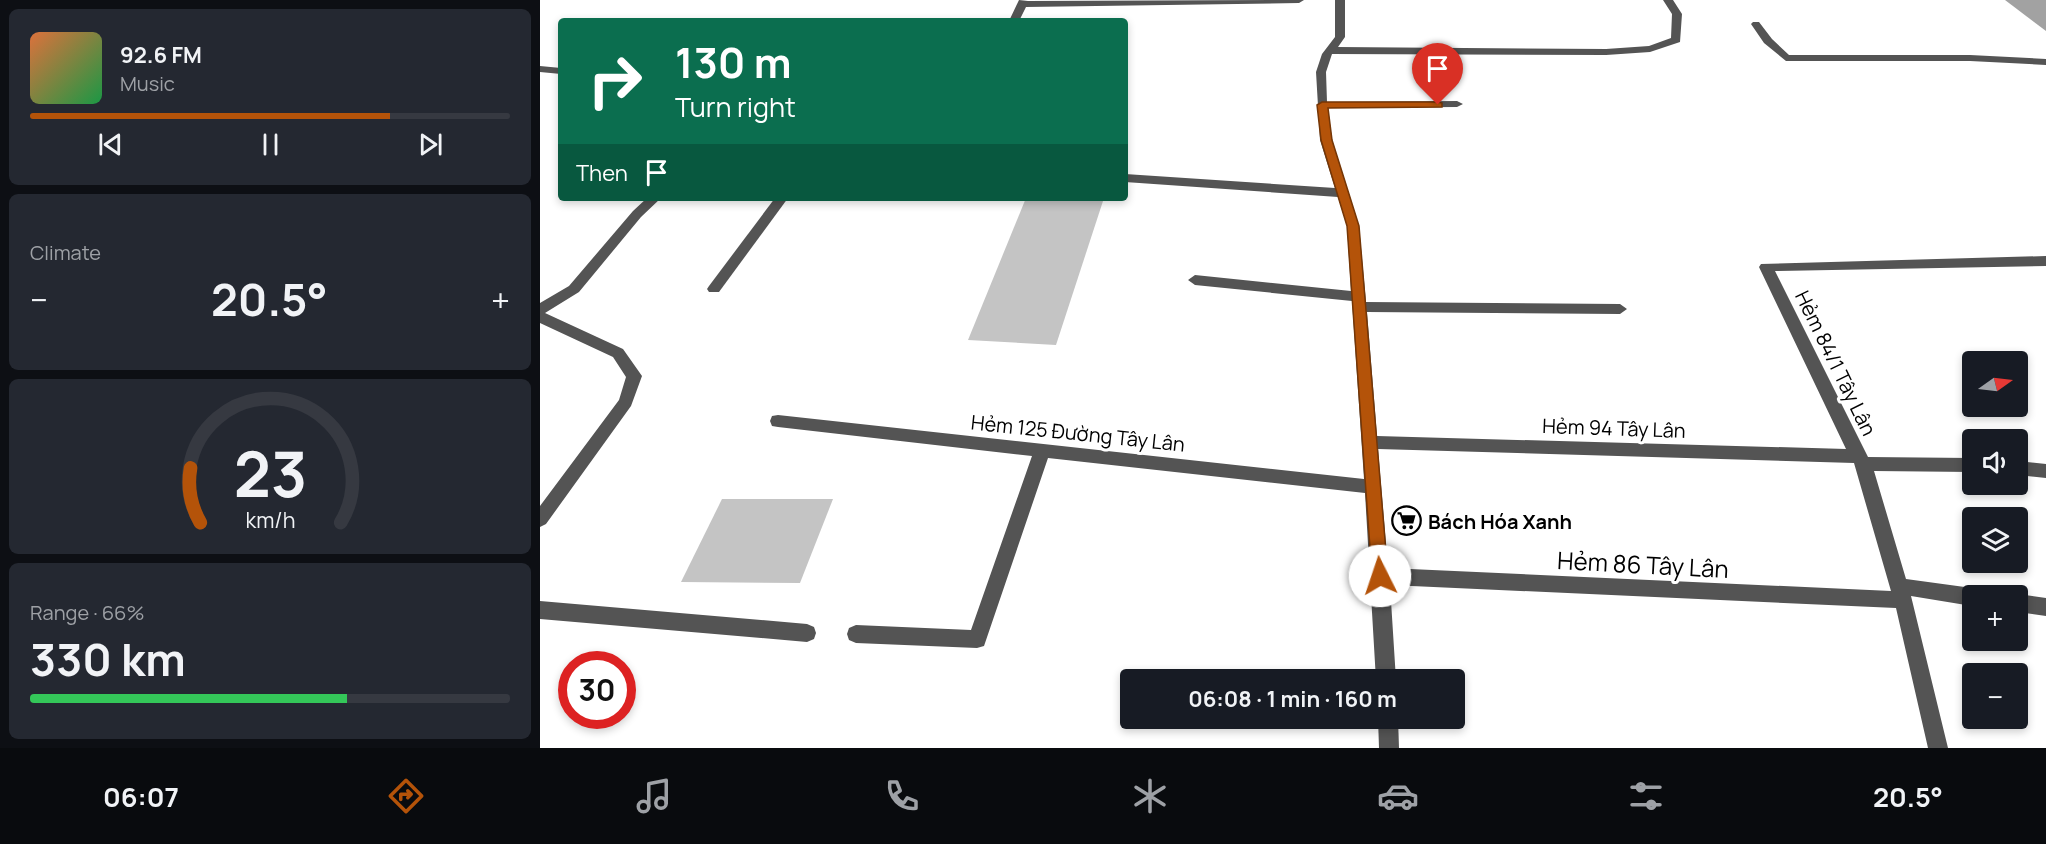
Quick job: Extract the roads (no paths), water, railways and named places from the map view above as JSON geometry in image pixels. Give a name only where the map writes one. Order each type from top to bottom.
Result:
[{"type":"street","points":[[1015,18],[1023,2],[1299,0]]},
{"type":"street","points":[[1340,0],[1340,37],[1330,50],[1321,72],[1322,105],[1326,140],[1353,226],[1374,487],[1385,669]]},
{"type":"street","points":[[1330,50],[1606,52],[1650,49],[1676,40],[1677,14],[1668,0]]},
{"type":"street","points":[[1756,24],[1768,41],[1786,58],[1970,58],[2046,62]]},
{"type":"street","points":[[540,69],[558,71]]},
{"type":"street","points":[[1322,105],[1457,104]]},
{"type":"street","points":[[1128,178],[1344,193]]},
{"type":"street","points":[[540,310],[574,289],[637,214],[652,201]]},
{"type":"street","points":[[714,289],[780,201]]},
{"type":"street","name":"Hẻm 84/1 Tây Lân","points":[[1938,748],[1901,593],[1861,460],[1766,267],[2046,261]]},
{"type":"street","points":[[1195,280],[1358,302],[1620,309]]},
{"type":"street","points":[[540,317],[618,353],[634,376],[626,402],[540,519]]},
{"type":"street","name":"Hẻm 125 Đường Tây Lân","points":[[778,421],[1374,487]]},
{"type":"street","name":"Hẻm 94 Tây Lân","points":[[1370,442],[1962,465]]},
{"type":"street","points":[[856,634],[977,639],[1042,450]]},
{"type":"street","points":[[2028,469],[2046,471]]},
{"type":"street","name":"Hẻm 86 Tây Lân","points":[[1380,576],[1962,596]]},
{"type":"street","points":[[2028,605],[2046,608]]},
{"type":"street","points":[[540,610],[807,633]]},
{"type":"street","points":[[1388,729],[1389,748]]},
{"type":"place","name":"Bách Hóa Xanh","points":[[1407,521]]}]
